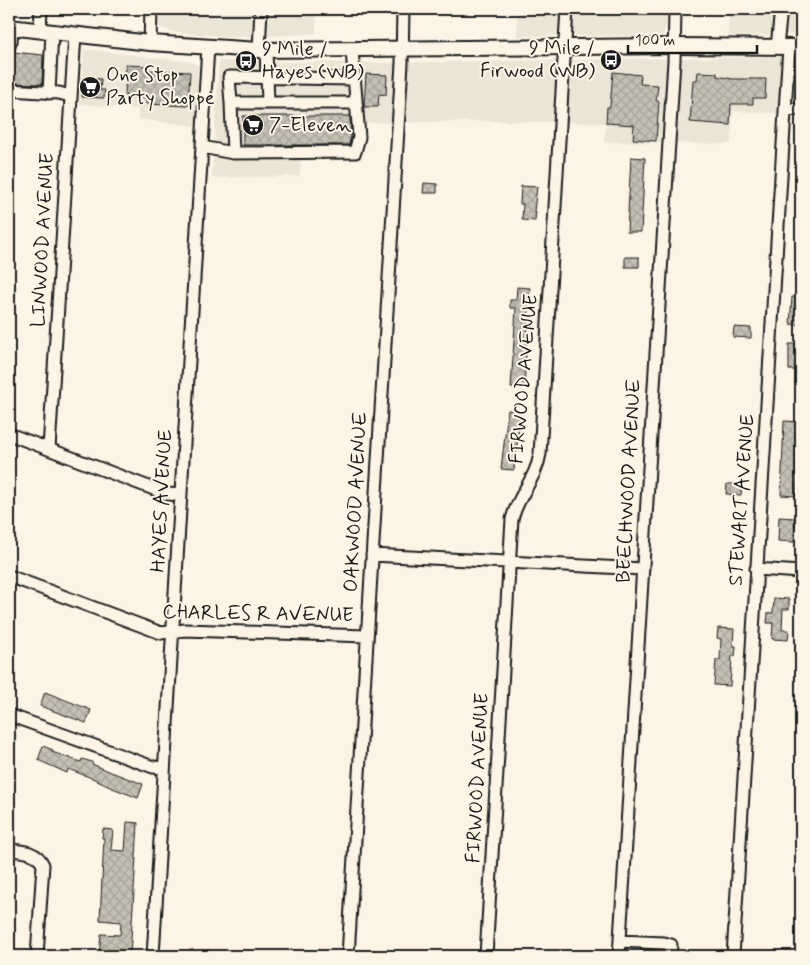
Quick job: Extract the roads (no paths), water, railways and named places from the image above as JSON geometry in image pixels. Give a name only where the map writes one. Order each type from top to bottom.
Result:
[{"type":"main road","points":[[11,28],[150,43],[263,50],[673,46],[789,47]]},
{"type":"street","points":[[41,9],[46,32],[50,93]]},
{"type":"street","points":[[150,43],[151,9]]},
{"type":"street","points":[[260,9],[268,103]]},
{"type":"street","name":"OAKWOOD AVENUE","points":[[348,956],[403,9]]},
{"type":"street","name":"FIRWOOD AVENUE","points":[[486,956],[512,519],[538,467],[540,454],[567,9]]},
{"type":"street","name":"BEECHWOOD AVENUE","points":[[619,956],[674,61],[675,9]]},
{"type":"street","name":"STEWART AVENUE","points":[[733,956],[789,47],[781,9]]},
{"type":"street","points":[[9,46],[11,28]]},
{"type":"street","name":"LINWOOD AVENUE","points":[[50,448],[75,34]]},
{"type":"street","name":"HAYES AVENUE","points":[[153,956],[208,47]]},
{"type":"street","points":[[202,147],[233,153],[355,152],[358,137],[352,50]]},
{"type":"street","points":[[233,153],[229,77],[353,79]]},
{"type":"street","points":[[9,90],[70,96]]},
{"type":"street","points":[[231,103],[355,103]]},
{"type":"street","points":[[785,110],[801,109]]},
{"type":"street","points":[[9,434],[167,494],[181,495]]},
{"type":"street","points":[[372,555],[643,569]]},
{"type":"street","points":[[756,569],[801,572]]},
{"type":"street","name":"CHARLES R AVENUE","points":[[9,576],[161,634],[185,630],[366,636]]},
{"type":"street","points":[[9,715],[153,767],[164,768]]},
{"type":"street","points":[[9,850],[33,854],[41,860],[43,865],[37,956]]},
{"type":"street","points":[[620,941],[671,945],[670,956]]},
{"type":"place","name":"9 Mile / Firwood (WB)","points":[[611,60]]},
{"type":"place","name":"9 Mile / Hayes (WB)","points":[[246,61]]},
{"type":"place","name":"One Stop Party Shoppe","points":[[90,87]]},
{"type":"place","name":"7-Eleven","points":[[253,125]]}]
